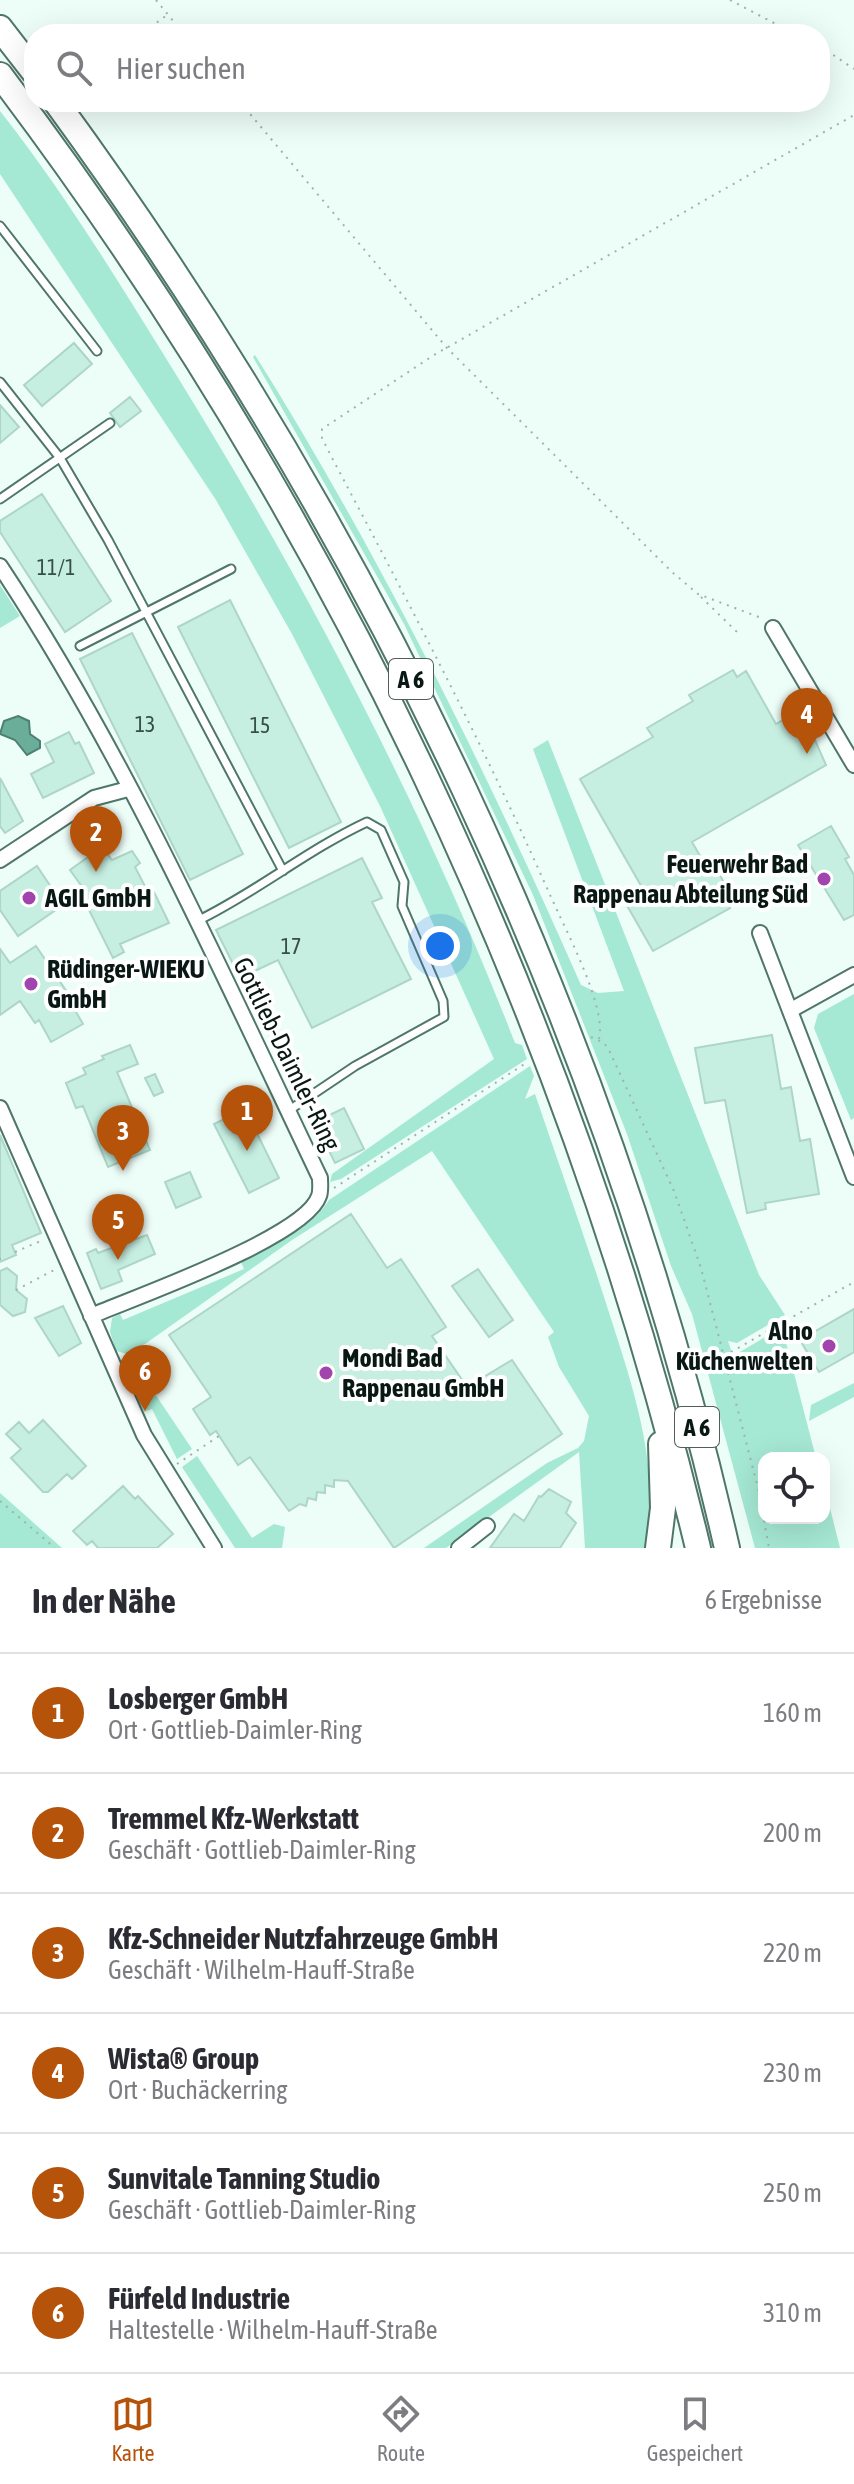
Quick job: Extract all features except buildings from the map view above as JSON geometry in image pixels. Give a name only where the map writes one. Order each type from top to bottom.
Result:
[{"type":"highway","points":[[0,28],[24,59]]},
{"type":"highway","name":"A 6","points":[[0,75],[24,108]]},
{"type":"highway","name":"A 6","points":[[27,112],[117,238],[235,422],[299,530],[390,701],[488,910],[601,1206],[660,1405],[698,1548]]},
{"type":"highway","name":"A 6","points":[[63,112],[168,261],[287,451],[446,750],[540,962],[628,1199],[688,1395],[727,1548]]},
{"type":"highway","name":"A 6","points":[[658,1548],[663,1508],[660,1405]]},
{"type":"street","name":"Gottlieb-Daimler-Ring","points":[[0,566],[58,653],[197,921],[320,1178],[319,1197]]},
{"type":"street","points":[[773,628],[854,765]]},
{"type":"street","points":[[0,860],[94,798],[128,789]]},
{"type":"street","points":[[760,933],[854,1177]]},
{"type":"street","points":[[791,1010],[854,975]]},
{"type":"street","points":[[0,1108],[6,1137],[69,1264],[144,1435],[214,1548]]},
{"type":"street","points":[[91,1316],[232,1258],[283,1229],[309,1210],[319,1197]]},
{"type":"street","points":[[459,1548],[487,1526]]},
{"type":"lane","points":[[0,226],[97,351]]},
{"type":"lane","points":[[0,382],[60,458],[147,610],[283,871]]},
{"type":"lane","points":[[0,499],[110,423]]},
{"type":"lane","points":[[80,646],[231,569]]},
{"type":"lane","points":[[197,921],[259,888],[339,835],[367,822],[381,830],[404,882],[402,906],[443,1001],[444,1017],[355,1066],[288,1111]]},
{"type":"path","points":[[156,0],[176,24]]},
{"type":"path","points":[[730,0],[776,24]]},
{"type":"path","points":[[155,24],[168,15]]},
{"type":"path","points":[[830,53],[854,69]]},
{"type":"path","points":[[248,112],[447,348],[737,632]]},
{"type":"path","points":[[599,1039],[599,1016],[594,996],[516,818],[448,675],[322,438],[322,429],[447,348],[854,115]]},
{"type":"path","points":[[698,594],[759,615],[773,628]]},
{"type":"path","points":[[591,1037],[599,1039],[609,1050],[674,1191],[701,1268],[758,1488],[769,1548]]},
{"type":"path","points":[[319,1197],[526,1063]]},
{"type":"path","points":[[15,1252],[45,1239]]},
{"type":"path","points":[[16,1290],[69,1264]]},
{"type":"path","points":[[723,1357],[854,1282]]},
{"type":"path","points":[[166,1472],[219,1436]]},
{"type":"path","points":[[0,1501],[55,1548]]},
{"type":"shaded area","points":[[0,111],[111,270],[269,531],[401,783],[441,868],[515,1043],[522,1045],[527,1059],[341,1179],[330,1182],[332,1174],[494,1059],[380,806],[292,634],[216,500],[0,174]]},
{"type":"shaded area","points":[[255,355],[301,431],[388,585],[469,743],[581,985],[598,993],[624,991],[533,749],[548,740],[759,1275],[785,1315],[737,1343],[728,1341],[733,1356],[782,1327],[814,1452],[758,1452],[758,1524],[830,1524],[830,1508],[840,1548],[755,1548],[692,1314],[671,1266],[627,1134],[533,895],[404,624],[253,357]]},
{"type":"shaded area","points":[[0,585],[20,616],[0,628]]},
{"type":"shaded area","points":[[18,716],[29,721],[30,734],[40,741],[40,748],[27,755],[15,740],[0,734],[4,721]]},
{"type":"shaded area","points":[[854,994],[854,1118],[851,1120],[814,1028],[818,1014]]},
{"type":"shaded area","points":[[530,1066],[534,1076],[525,1099],[535,1094],[604,1297],[641,1421],[650,1485],[645,1548],[585,1548],[579,1452],[446,1548],[424,1548],[547,1463],[578,1448],[584,1441],[589,1416],[559,1367],[548,1337],[554,1332],[432,1151],[292,1240],[145,1344],[127,1354],[116,1351],[110,1332],[112,1318],[120,1314],[123,1320],[244,1269],[241,1262],[301,1228],[329,1200]]},
{"type":"shaded area","points":[[149,1369],[154,1377],[147,1382],[192,1449],[177,1459],[152,1409],[144,1412],[133,1390],[134,1378],[141,1370]]},
{"type":"shaded area","points":[[854,1383],[854,1397],[809,1421],[811,1405]]},
{"type":"shaded area","points":[[197,1456],[252,1538],[274,1524],[285,1527],[282,1548],[235,1548],[182,1467]]},
{"type":"shaded area","points":[[0,1493],[62,1548],[0,1548]]},
{"type":"place","name":"Wista® Group","points":[[807,754]]},
{"type":"place","name":"Tremmel Kfz-Werkstatt","points":[[96,872]]},
{"type":"place","name":"Feuerwehr Bad Rappenau Abteilung Süd","points":[[824,879]]},
{"type":"place","name":"AGIL GmbH","points":[[29,898]]},
{"type":"place","name":"Rüdinger-WIEKU GmbH","points":[[31,984]]},
{"type":"place","name":"Losberger GmbH","points":[[247,1151]]},
{"type":"place","name":"Kfz-Schneider Nutzfahrzeuge GmbH","points":[[123,1171]]},
{"type":"place","name":"Sunvitale Tanning Studio","points":[[118,1260]]},
{"type":"place","name":"Alno Küchenwelten","points":[[829,1346]]},
{"type":"place","name":"Mondi Bad Rappenau GmbH","points":[[326,1373]]},
{"type":"place","name":"Fürfeld Industrie","points":[[145,1411]]}]
